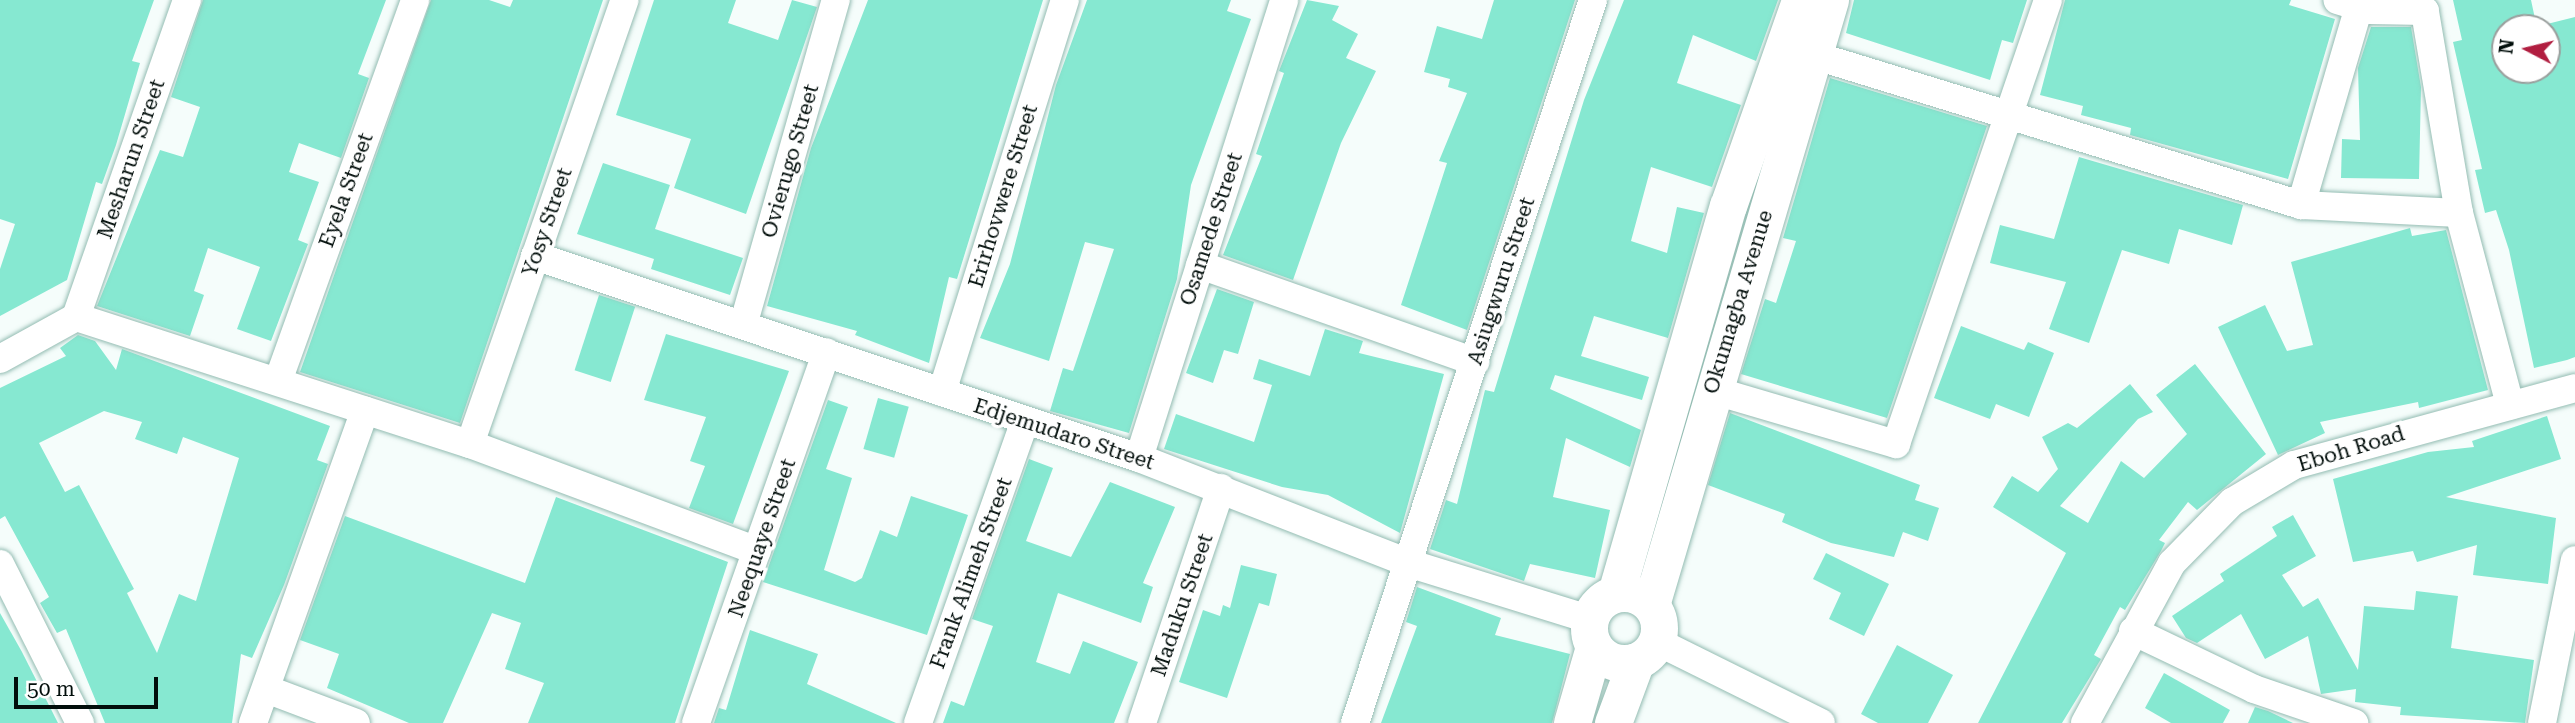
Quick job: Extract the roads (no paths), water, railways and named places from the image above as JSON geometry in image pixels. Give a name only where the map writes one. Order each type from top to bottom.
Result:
[{"type":"main road","name":"Okumagba Avenue","points":[[1616,593],[1728,206],[1800,0]]},
{"type":"main road","name":"Okumagba Avenue","points":[[1651,605],[1712,390],[1830,0]]},
{"type":"main road","points":[[1572,723],[1599,602],[1616,593],[1635,594],[1651,605],[1658,622],[1613,723]]},
{"type":"main road","points":[[1591,633],[1613,662],[1646,651]]},
{"type":"street","name":"Mesharun Street","points":[[76,317],[187,0]]},
{"type":"street","name":"Eyela Street","points":[[278,381],[415,0]]},
{"type":"street","name":"Yosy Street","points":[[470,444],[625,0]]},
{"type":"street","name":"Ovierugo Street","points":[[744,322],[835,0]]},
{"type":"street","name":"Erirhovwere Street","points":[[942,392],[1065,0]]},
{"type":"street","name":"Osamede Street","points":[[1139,458],[1284,0]]},
{"type":"street","name":"Asiugwuru Street","points":[[1355,723],[1593,0]]},
{"type":"street","points":[[1712,390],[1896,444],[2011,116],[2048,0]]},
{"type":"street","points":[[2301,205],[2348,3],[2425,11],[2459,213],[2510,405]]},
{"type":"street","points":[[1813,55],[2301,205],[2459,213]]},
{"type":"street","name":"Edjemudaro Street","points":[[535,256],[744,322],[1024,424],[1139,458],[1591,633]]},
{"type":"street","points":[[1200,265],[1475,362]]},
{"type":"street","points":[[0,359],[76,317],[470,444],[757,551]]},
{"type":"street","name":"Neequaye Street","points":[[696,723],[827,352]]},
{"type":"street","name":"Eboh Road","points":[[2085,723],[2172,563],[2232,502],[2294,465],[2510,405],[2573,396]]},
{"type":"street","points":[[253,723],[365,410]]},
{"type":"street","name":"Frank Alimeh Street","points":[[918,723],[1024,424]]},
{"type":"street","name":"Maduku Street","points":[[1142,723],[1221,488]]},
{"type":"street","points":[[2542,723],[2575,560]]},
{"type":"street","points":[[0,565],[80,723]]},
{"type":"street","points":[[2133,631],[2325,720],[2354,723]]},
{"type":"street","points":[[1646,651],[1821,723]]},
{"type":"street","points":[[266,690],[356,723]]}]
